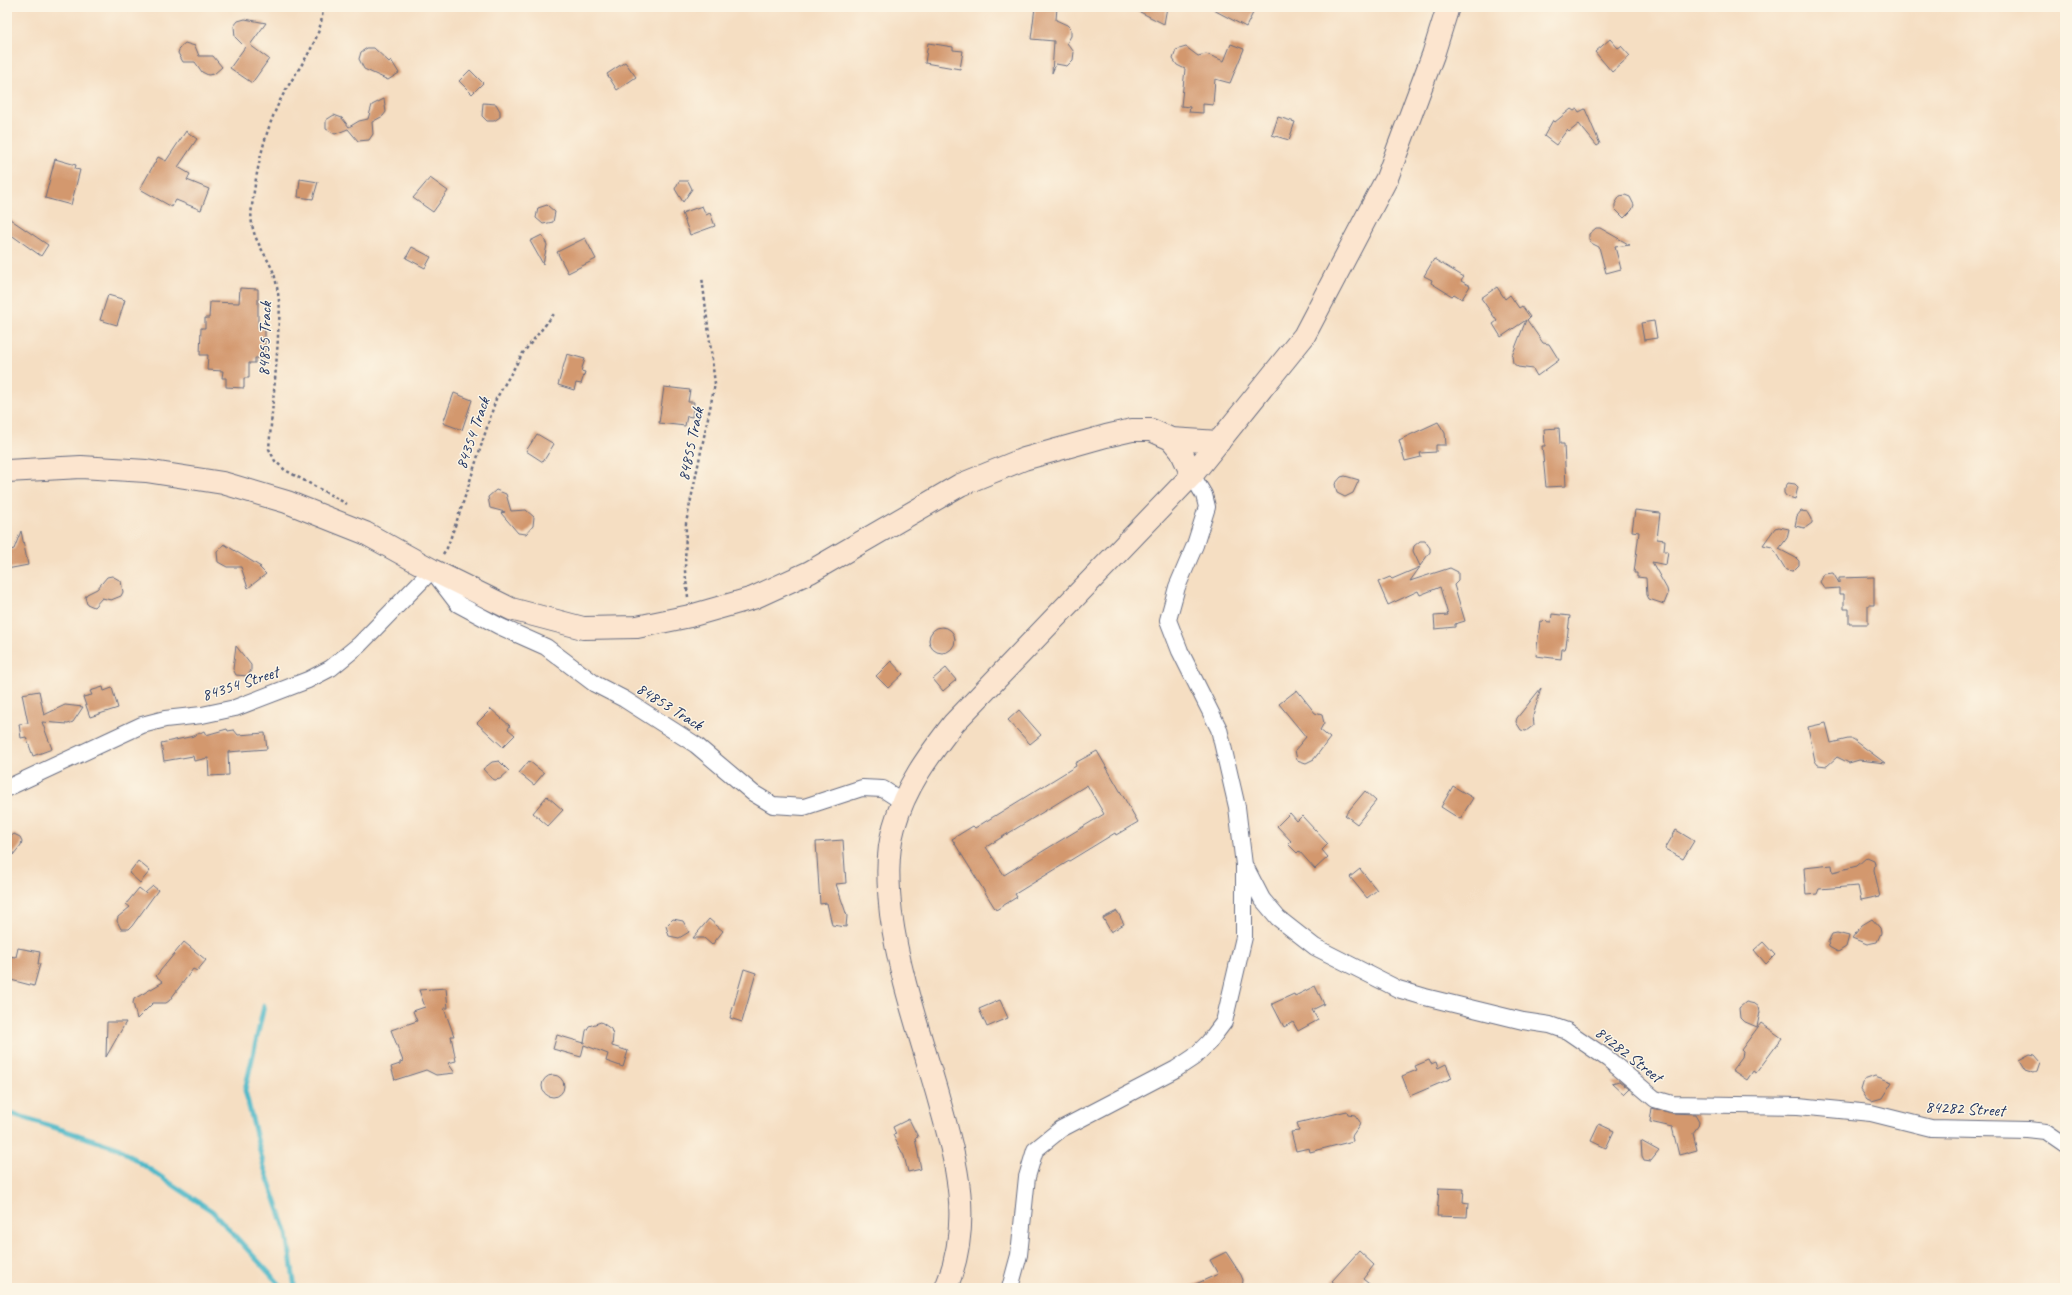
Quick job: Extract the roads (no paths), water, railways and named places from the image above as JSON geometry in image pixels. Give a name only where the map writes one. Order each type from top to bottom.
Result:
[{"type":"street","points":[[946,1288],[956,1265],[961,1225],[960,1188],[949,1136],[895,947],[888,891],[889,861],[894,828],[903,802],[921,766],[954,723],[1192,475],[1304,336],[1387,178],[1434,55],[1448,7]]},
{"type":"street","points":[[7,471],[81,467],[146,470],[223,484],[287,502],[364,533],[432,570],[511,609],[583,628],[637,627],[690,616],[753,598],[810,572],[960,485],[1024,459],[1132,430],[1151,430],[1170,439],[1219,442]]},
{"type":"street","points":[[1010,1288],[1019,1255],[1027,1177],[1035,1150],[1062,1129],[1176,1069],[1194,1057],[1224,1022],[1244,937],[1244,865],[1237,807],[1218,729],[1180,651],[1168,620],[1177,587],[1196,545],[1207,507],[1204,495],[1192,475],[1181,451],[1170,439]]},
{"type":"street","name":"84354 Street","points":[[7,788],[142,725],[235,708],[308,680],[331,668],[359,645],[432,570]]},
{"type":"street","name":"84853 Track","points":[[432,570],[458,604],[499,626],[546,647],[595,684],[624,699],[696,745],[753,793],[773,805],[804,807],[862,788],[883,789],[903,802]]},
{"type":"street","name":"84282 Street","points":[[1244,865],[1262,899],[1297,934],[1315,946],[1398,989],[1425,998],[1523,1021],[1550,1024],[1567,1032],[1608,1059],[1655,1099],[1672,1104],[1798,1106],[1871,1113],[1931,1128],[2028,1130],[2046,1132],[2065,1146]]},
{"type":"waterway","points":[[264,1006],[245,1090],[264,1167],[287,1234],[295,1288]]},
{"type":"waterway","points":[[7,1112],[118,1148],[212,1211],[283,1288]]}]
